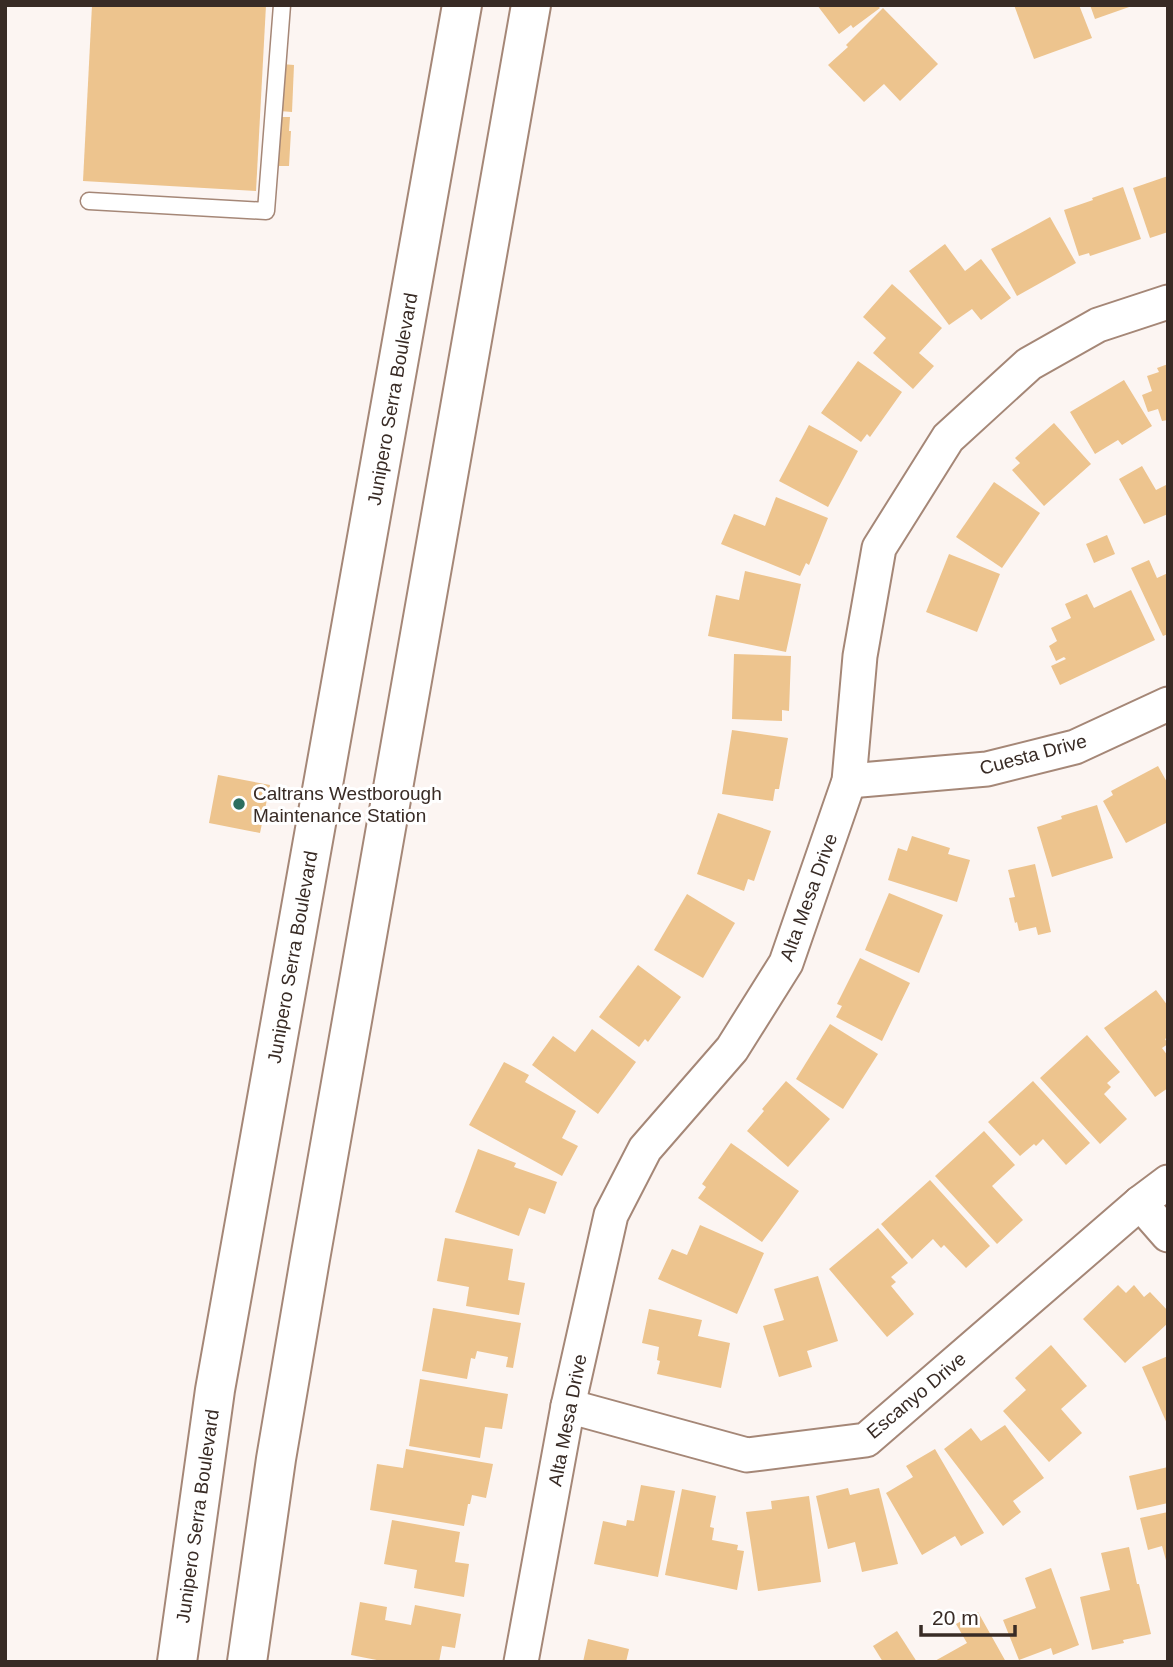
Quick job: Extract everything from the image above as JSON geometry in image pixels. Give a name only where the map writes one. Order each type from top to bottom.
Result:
[{"type":"main road","name":"Junipero Serra Boulevard","points":[[177,1662],[215,1390],[462,5]]},
{"type":"main road","points":[[247,1662],[276,1459],[310,1259],[531,5]]},
{"type":"street","name":"Alta Mesa Drive","points":[[521,1662],[568,1406],[611,1215],[645,1149],[732,1049],[786,963],[849,781],[860,656],[879,548],[948,438],[1029,364],[1098,324],[1168,302]]},
{"type":"street","name":"Cuesta Drive","points":[[849,781],[987,769],[1075,747],[1168,704]]},
{"type":"street","name":"Escanyo Drive","points":[[568,1406],[747,1455],[866,1440],[1140,1203],[1168,1182]]},
{"type":"street","points":[[1140,1203],[1168,1235]]},
{"type":"lane","points":[[89,201],[266,211],[282,5]]},
{"type":"building","points":[[92,5],[266,5],[256,191],[83,181]]},
{"type":"building","points":[[817,5],[877,5],[880,8],[853,28],[851,25],[839,34]]},
{"type":"building","points":[[1014,5],[1079,5],[1092,38],[1034,59]]},
{"type":"building","points":[[1090,5],[1131,5],[1132,6],[1095,19]]},
{"type":"building","points":[[883,8],[938,64],[900,101],[884,84],[864,102],[828,65]]},
{"type":"building","points":[[282,64],[294,65],[292,112],[279,111]]},
{"type":"building","points":[[280,117],[290,117],[289,166],[275,166]]},
{"type":"building","points":[[1168,176],[1168,232],[1150,238],[1133,188]]},
{"type":"building","points":[[1123,187],[1141,239],[1090,256],[1089,253],[1079,256],[1064,210]]},
{"type":"building","points":[[1050,217],[1076,263],[1017,296],[991,249]]},
{"type":"building","points":[[945,244],[965,271],[981,259],[1011,298],[981,320],[972,309],[949,325],[909,271]]},
{"type":"building","points":[[892,284],[942,328],[919,353],[934,366],[913,389],[873,353],[886,338],[863,317]]},
{"type":"building","points":[[858,361],[902,392],[870,437],[867,434],[861,442],[821,413]]},
{"type":"building","points":[[1168,364],[1168,420],[1162,421],[1158,409],[1148,412],[1142,395],[1152,391],[1147,376],[1159,372],[1157,368]]},
{"type":"building","points":[[1124,380],[1152,426],[1122,445],[1118,440],[1095,454],[1070,412]]},
{"type":"building","points":[[1054,423],[1091,464],[1044,506],[1012,470],[1020,463],[1015,458]]},
{"type":"building","points":[[809,425],[858,451],[828,507],[779,481]]},
{"type":"building","points":[[1142,466],[1156,490],[1168,484],[1168,514],[1144,524],[1119,479]]},
{"type":"building","points":[[994,482],[1040,513],[1002,568],[956,537]]},
{"type":"building","points":[[776,497],[828,518],[809,565],[806,563],[800,576],[721,544],[734,514],[765,526]]},
{"type":"building","points":[[1107,535],[1115,554],[1094,563],[1086,544]]},
{"type":"building","points":[[949,554],[1000,574],[977,632],[926,612]]},
{"type":"building","points":[[1149,560],[1157,578],[1168,573],[1168,634],[1163,636],[1131,568]]},
{"type":"building","points":[[745,571],[801,584],[786,652],[708,636],[716,595],[739,600]]},
{"type":"building","points":[[1131,590],[1155,640],[1060,685],[1051,666],[1066,659],[1064,657],[1056,661],[1049,646],[1057,641],[1051,628],[1071,618],[1065,604],[1087,594],[1094,608]]},
{"type":"building","points":[[734,654],[791,656],[789,711],[782,710],[782,721],[732,719]]},
{"type":"building","points":[[732,730],[788,738],[779,789],[775,789],[773,801],[722,794]]},
{"type":"building","points":[[1158,766],[1168,784],[1168,822],[1126,843],[1103,801],[1113,795],[1111,791]]},
{"type":"building","name":"Caltrans Westborough Maintenance Station","points":[[218,775],[270,785],[260,833],[209,823]]},
{"type":"building","points":[[1097,805],[1113,858],[1052,877],[1037,827]]},
{"type":"building","points":[[718,813],[771,831],[754,881],[748,879],[744,891],[697,874]]},
{"type":"building","points":[[912,836],[950,848],[948,854],[970,860],[957,902],[888,880],[898,848],[907,851]]},
{"type":"building","points":[[1035,864],[1051,932],[1038,935],[1036,927],[1019,931],[1009,898],[1015,897],[1008,870]]},
{"type":"building","points":[[889,893],[943,915],[919,973],[865,950]]},
{"type":"building","points":[[687,894],[735,923],[703,978],[654,950]]},
{"type":"building","points":[[860,958],[910,983],[882,1041],[836,1017],[842,1006],[837,1004]]},
{"type":"building","points":[[638,965],[681,997],[648,1042],[645,1039],[639,1047],[599,1017]]},
{"type":"building","points":[[1156,990],[1168,1006],[1168,1037],[1165,1039],[1168,1044],[1162,1048],[1168,1056],[1168,1088],[1155,1097],[1104,1028]]},
{"type":"building","points":[[830,1024],[878,1054],[843,1109],[796,1079]]},
{"type":"building","points":[[592,1029],[636,1062],[598,1114],[532,1065],[553,1036],[575,1052]]},
{"type":"building","points":[[1087,1035],[1120,1072],[1107,1083],[1111,1087],[1104,1094],[1127,1119],[1100,1144],[1040,1078]]},
{"type":"building","points":[[504,1062],[529,1075],[525,1082],[576,1111],[562,1138],[578,1146],[562,1176],[469,1125]]},
{"type":"building","points":[[786,1081],[830,1119],[788,1167],[747,1131]]},
{"type":"building","points":[[1033,1081],[1090,1143],[1066,1165],[1043,1139],[1020,1156],[988,1122]]},
{"type":"building","points":[[984,1131],[1015,1165],[992,1186],[1023,1220],[997,1244],[935,1176]]},
{"type":"building","points":[[731,1143],[799,1191],[762,1242],[698,1198],[706,1187],[702,1184]]},
{"type":"building","points":[[478,1149],[516,1163],[514,1167],[557,1182],[545,1214],[529,1208],[519,1236],[455,1212]]},
{"type":"building","points":[[930,1180],[990,1246],[966,1268],[944,1245],[941,1248],[933,1239],[912,1259],[881,1224]]},
{"type":"building","points":[[700,1225],[764,1253],[737,1314],[658,1279],[672,1249],[687,1255]]},
{"type":"building","points":[[878,1228],[908,1263],[891,1277],[896,1282],[891,1286],[914,1314],[887,1337],[829,1269]]},
{"type":"building","points":[[445,1238],[513,1249],[508,1280],[525,1283],[519,1315],[466,1306],[469,1287],[437,1281]]},
{"type":"building","points":[[818,1276],[838,1341],[807,1351],[812,1367],[779,1377],[763,1326],[784,1320],[774,1289]]},
{"type":"building","points":[[1118,1285],[1126,1293],[1134,1285],[1144,1297],[1150,1292],[1168,1311],[1168,1323],[1125,1363],[1083,1319]]},
{"type":"building","points":[[433,1308],[521,1323],[513,1368],[506,1367],[508,1357],[477,1351],[475,1359],[471,1358],[467,1379],[422,1371]]},
{"type":"building","points":[[649,1309],[702,1320],[698,1336],[730,1343],[721,1388],[657,1374],[659,1347],[642,1343]]},
{"type":"building","points":[[1051,1345],[1087,1386],[1061,1409],[1082,1433],[1049,1462],[1003,1411],[1026,1390],[1015,1378]]},
{"type":"building","points":[[1168,1356],[1168,1426],[1142,1367]]},
{"type":"building","points":[[420,1379],[508,1394],[502,1429],[485,1427],[480,1458],[409,1446]]},
{"type":"building","points":[[1005,1425],[1044,1478],[1013,1501],[1021,1512],[1003,1526],[944,1449],[971,1428],[981,1441]]},
{"type":"building","points":[[406,1449],[493,1464],[486,1498],[472,1495],[464,1526],[370,1510],[377,1464],[403,1468]]},
{"type":"building","points":[[935,1449],[984,1533],[961,1546],[955,1536],[922,1555],[886,1493],[913,1477],[906,1466]]},
{"type":"building","points":[[1168,1467],[1168,1503],[1137,1510],[1129,1476]]},
{"type":"building","points":[[641,1485],[675,1491],[658,1577],[594,1564],[603,1521],[626,1526],[627,1520],[634,1521]]},
{"type":"building","points":[[848,1488],[850,1495],[879,1488],[898,1564],[862,1572],[855,1542],[828,1549],[816,1496]]},
{"type":"building","points":[[682,1489],[716,1496],[710,1527],[714,1528],[712,1540],[738,1545],[737,1550],[744,1551],[737,1590],[665,1575]]},
{"type":"building","points":[[809,1496],[821,1582],[758,1591],[746,1512],[772,1509],[771,1501]]},
{"type":"building","points":[[1168,1512],[1167,1564],[1162,1546],[1148,1550],[1140,1518]]},
{"type":"building","points":[[392,1520],[460,1532],[455,1562],[469,1564],[464,1597],[414,1588],[417,1570],[384,1564]]},
{"type":"building","points":[[1129,1547],[1151,1634],[1092,1650],[1080,1597],[1110,1590],[1101,1553]]},
{"type":"building","points":[[1051,1568],[1079,1645],[1053,1655],[1051,1648],[1019,1660],[1003,1620],[1036,1608],[1025,1578]]},
{"type":"building","points":[[360,1602],[387,1607],[385,1620],[411,1625],[415,1605],[461,1614],[455,1648],[442,1646],[439,1662],[387,1662],[351,1655]]},
{"type":"building","points":[[978,1612],[1006,1662],[933,1662],[967,1643],[956,1624]]},
{"type":"building","points":[[897,1631],[917,1662],[883,1662],[873,1646]]},
{"type":"building","points":[[588,1639],[629,1649],[626,1662],[583,1662]]},
{"type":"place","name":"Caltrans Westborough Maintenance Station","points":[[239,804]]}]
